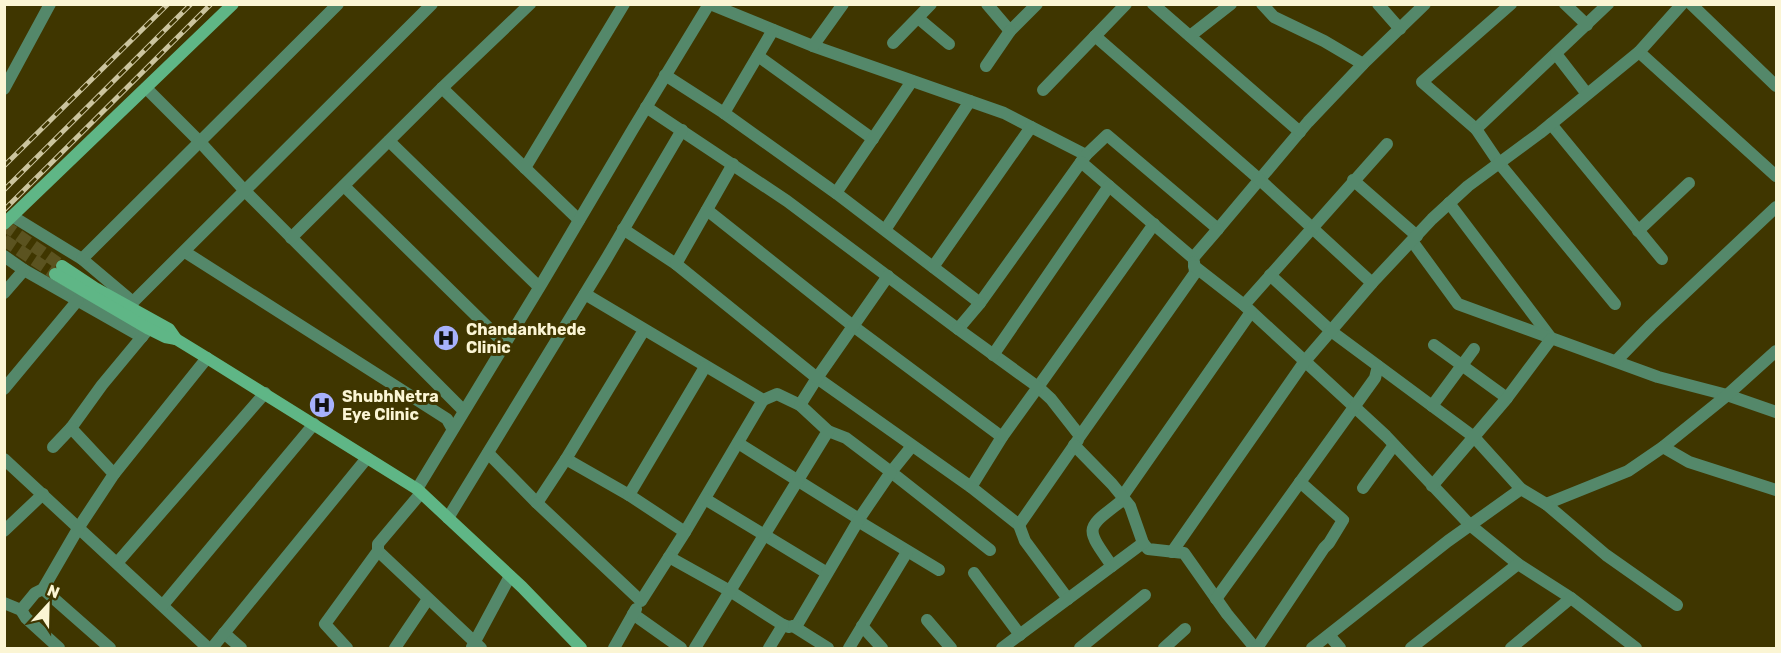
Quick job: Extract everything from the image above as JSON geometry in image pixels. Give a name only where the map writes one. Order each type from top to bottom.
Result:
[{"type":"street","points":[[4,89],[50,4]]},
{"type":"street","points":[[146,333],[133,310],[82,259],[8,220],[233,4]]},
{"type":"street","points":[[82,259],[338,4]]},
{"type":"street","points":[[133,310],[185,252],[432,4]]},
{"type":"street","points":[[291,238],[530,4]]},
{"type":"street","points":[[525,168],[624,4]]},
{"type":"street","points":[[347,648],[325,624],[378,551],[378,544],[419,491],[452,428],[710,4],[813,46],[1004,113],[1083,158],[1109,186],[1154,224],[1353,406],[1394,445],[1470,525],[1518,564],[1571,598],[1630,647]]},
{"type":"street","points":[[813,46],[843,4]]},
{"type":"street","points":[[893,43],[931,4]]},
{"type":"street","points":[[987,4],[1010,31]]},
{"type":"street","points":[[986,66],[1010,31],[1037,4]]},
{"type":"street","points":[[1043,90],[1126,4]]},
{"type":"street","points":[[1153,4],[1300,132]]},
{"type":"street","points":[[1190,36],[1231,4]]},
{"type":"street","points":[[1262,4],[1274,17],[1324,41],[1363,64]]},
{"type":"street","points":[[1378,4],[1400,28]]},
{"type":"street","points":[[1019,525],[1195,273],[1194,262],[1218,229],[1300,132],[1363,64],[1425,4]]},
{"type":"street","points":[[1510,4],[1422,82],[1476,129],[1499,163],[1615,304]]},
{"type":"street","points":[[1565,4],[1587,25]]},
{"type":"street","points":[[1476,129],[1608,4]]},
{"type":"street","points":[[1172,552],[1305,361],[1372,283],[1449,203],[1639,52],[1682,4]]},
{"type":"street","points":[[1691,4],[1776,86]]},
{"type":"street","points":[[918,18],[949,44]]},
{"type":"street","points":[[724,113],[773,30]]},
{"type":"street","points":[[1095,36],[1259,179],[1372,283]]},
{"type":"street","points":[[1639,52],[1776,176]]},
{"type":"street","points":[[1556,54],[1587,94]]},
{"type":"street","points":[[758,56],[873,139]]},
{"type":"street","points":[[665,75],[724,113],[836,193],[980,303]]},
{"type":"street","points":[[836,193],[912,81]]},
{"type":"street","points":[[146,88],[291,238],[463,410]]},
{"type":"street","points":[[442,88],[579,220]]},
{"type":"street","points":[[885,230],[970,101]]},
{"type":"street","points":[[646,107],[787,201],[1038,387],[1051,399],[1077,441],[1130,506],[1143,543],[1148,549],[1184,554],[1216,599],[1256,648],[1329,543],[1342,520],[1300,482]]},
{"type":"street","points":[[1551,124],[1662,259]]},
{"type":"street","points":[[933,267],[1031,127]]},
{"type":"street","points":[[447,518],[585,294],[682,129]]},
{"type":"street","points":[[958,329],[980,303],[1083,158],[1107,135],[1218,229]]},
{"type":"street","points":[[389,141],[539,287]]},
{"type":"street","points":[[1112,566],[1092,534],[1096,521],[1123,498],[1270,275],[1387,144]]},
{"type":"street","points":[[676,264],[733,164]]},
{"type":"street","points":[[1353,180],[1414,238],[1458,304],[1551,339],[1617,360],[1658,377],[1727,395],[1776,412]]},
{"type":"street","points":[[1638,231],[1689,183]]},
{"type":"street","points":[[344,186],[504,343]]},
{"type":"street","points":[[993,355],[1109,186]]},
{"type":"street","points":[[1449,203],[1551,339]]},
{"type":"street","points":[[1617,360],[1776,207]]},
{"type":"street","points":[[707,210],[853,326],[1002,437]]},
{"type":"street","points":[[971,487],[1002,437],[1154,224]]},
{"type":"street","points":[[623,229],[676,264],[817,378],[971,487],[1019,525],[1025,541],[1068,599]]},
{"type":"street","points":[[185,252],[447,419],[452,428]]},
{"type":"street","points":[[4,256],[24,270],[78,300],[146,333],[176,339],[419,491],[510,576],[581,648]]},
{"type":"street","points":[[4,293],[24,270]]},
{"type":"street","points":[[59,270],[169,329],[176,339]]},
{"type":"street","points":[[1270,275],[1331,331],[1474,437],[1521,489],[1546,504],[1606,555],[1677,604]]},
{"type":"street","points":[[800,405],[888,276]]},
{"type":"street","points":[[585,294],[763,400]]},
{"type":"street","points":[[4,389],[78,300]]},
{"type":"street","points":[[537,503],[644,330]]},
{"type":"street","points":[[53,447],[71,429],[102,385],[146,333]]},
{"type":"street","points":[[1432,486],[1507,398],[1551,339]]},
{"type":"street","points":[[1434,345],[1507,398]]},
{"type":"street","points":[[1432,406],[1474,349]]},
{"type":"street","points":[[1546,504],[1628,471],[1663,447],[1727,395],[1776,351]]},
{"type":"street","points":[[21,610],[35,593],[43,589],[79,527],[114,474],[207,358]]},
{"type":"street","points":[[1216,599],[1375,378],[1378,366]]},
{"type":"street","points":[[628,495],[705,367]]},
{"type":"street","points":[[117,563],[265,393]]},
{"type":"street","points":[[614,648],[763,400],[777,394],[800,405],[828,431],[846,438],[990,550]]},
{"type":"street","points":[[163,605],[314,424]]},
{"type":"street","points":[[71,429],[114,474]]},
{"type":"street","points":[[695,648],[828,431]]},
{"type":"street","points":[[738,443],[907,552],[939,570]]},
{"type":"street","points":[[1363,488],[1394,445]]},
{"type":"street","points":[[769,648],[788,626],[797,625],[858,520],[912,446]]},
{"type":"street","points":[[1663,447],[1689,462],[1776,490]]},
{"type":"street","points":[[488,453],[537,503],[641,601]]},
{"type":"street","points":[[4,459],[210,648],[367,458]]},
{"type":"street","points":[[566,459],[685,532]]},
{"type":"street","points":[[1312,648],[1470,525],[1521,489]]},
{"type":"street","points":[[4,531],[43,494]]},
{"type":"street","points":[[705,499],[827,573]]},
{"type":"street","points":[[1002,648],[1143,543]]},
{"type":"street","points":[[378,551],[475,646],[510,576]]},
{"type":"street","points":[[849,648],[907,552]]},
{"type":"street","points":[[669,557],[828,648]]},
{"type":"street","points":[[1412,648],[1518,564]]},
{"type":"street","points":[[974,573],[1020,635]]},
{"type":"street","points":[[43,589],[110,648]]},
{"type":"street","points":[[1080,648],[1145,595]]},
{"type":"street","points":[[395,648],[428,598]]},
{"type":"street","points":[[1511,648],[1571,598]]},
{"type":"street","points":[[4,603],[21,610],[26,618],[59,648]]},
{"type":"street","points":[[633,614],[681,648]]},
{"type":"street","points":[[927,620],[951,648]]},
{"type":"street","points":[[862,626],[882,648]]},
{"type":"street","points":[[1164,648],[1185,629]]},
{"type":"street","points":[[224,633],[241,648]]},
{"type":"street","points":[[1329,635],[1340,648]]},
{"type":"tunnel","points":[[4,225],[62,266]]},
{"type":"tunnel","points":[[4,240],[55,274]]},
{"type":"railway","points":[[4,166],[168,4]]},
{"type":"railway","points":[[4,190],[191,4]]},
{"type":"railway","points":[[4,210],[211,4]]},
{"type":"place","name":"Chandankhede Clinic","points":[[446,338]]},
{"type":"place","name":"ShubhNetra Eye Clinic","points":[[322,405]]}]
